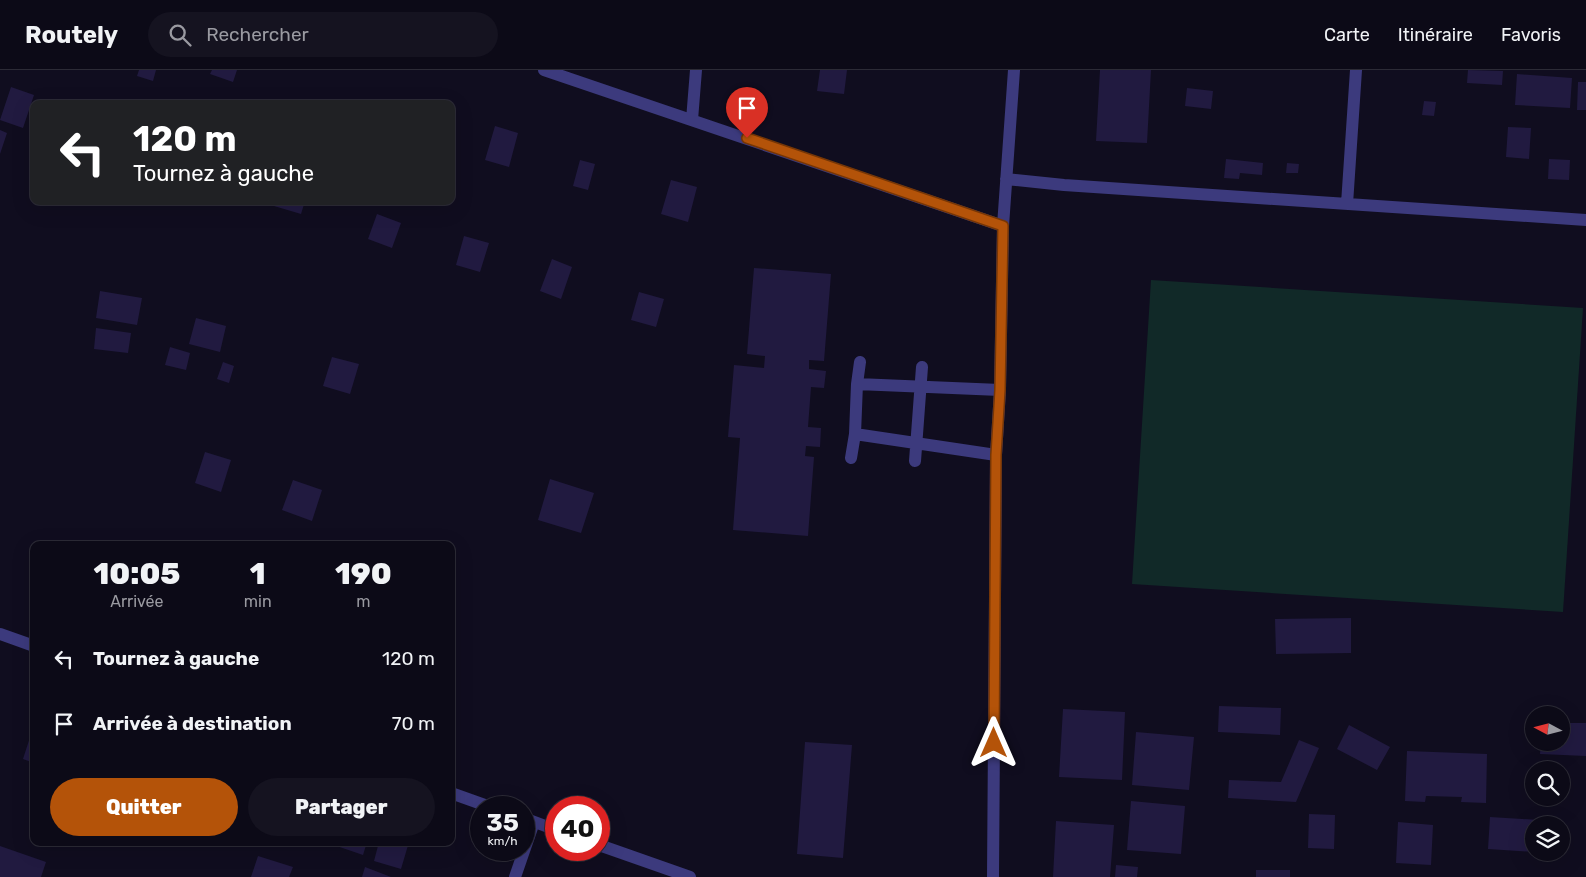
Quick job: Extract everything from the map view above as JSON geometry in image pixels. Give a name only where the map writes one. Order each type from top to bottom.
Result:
[{"type":"street","points":[[544,70],[1003,226]]},
{"type":"street","points":[[692,120],[696,70]]},
{"type":"street","points":[[993,877],[996,455],[1000,390],[1003,226],[1014,70]]},
{"type":"street","points":[[1347,204],[1356,70]]},
{"type":"street","points":[[1006,179],[1064,185],[1586,220]]},
{"type":"street","points":[[851,458],[855,434],[860,362]]},
{"type":"street","points":[[915,461],[922,367]]},
{"type":"street","points":[[857,384],[1000,390]]},
{"type":"street","points":[[855,434],[996,455]]},
{"type":"street","points":[[0,634],[30,645]]},
{"type":"street","points":[[455,794],[470,800]]},
{"type":"street","points":[[610,849],[690,877]]},
{"type":"street","points":[[515,877],[519,861]]},
{"type":"green space","points":[[1151,280],[1583,308],[1563,612],[1132,584]]},
{"type":"building","points":[[139,70],[156,70],[153,81],[137,76]]},
{"type":"building","points":[[212,70],[237,70],[233,82],[210,74]]},
{"type":"building","points":[[820,70],[847,70],[844,94],[817,91]]},
{"type":"building","points":[[1100,70],[1151,70],[1147,143],[1096,141]]},
{"type":"building","points":[[1468,70],[1503,71],[1502,85],[1467,83]]},
{"type":"building","points":[[1517,74],[1572,78],[1570,108],[1515,105]]},
{"type":"building","points":[[1578,82],[1586,82],[1586,110],[1577,110]]},
{"type":"building","points":[[11,87],[34,95],[32,100],[30,100],[30,107],[23,128],[0,120]]},
{"type":"building","points":[[1187,88],[1213,91],[1211,109],[1185,106]]},
{"type":"building","points":[[1424,101],[1436,102],[1434,116],[1422,115]]},
{"type":"building","points":[[495,126],[518,133],[509,167],[485,160]]},
{"type":"building","points":[[1508,127],[1531,128],[1529,159],[1506,157]]},
{"type":"building","points":[[0,130],[7,133],[0,154]]},
{"type":"building","points":[[1226,159],[1263,163],[1262,175],[1240,173],[1239,179],[1224,178]]},
{"type":"building","points":[[1549,159],[1570,160],[1569,180],[1548,179]]},
{"type":"building","points":[[580,160],[595,164],[588,190],[573,186]]},
{"type":"building","points":[[1287,163],[1299,164],[1298,173],[1286,173]]},
{"type":"building","points":[[671,180],[697,187],[688,222],[661,214]]},
{"type":"building","points":[[274,205],[304,205],[301,214]]},
{"type":"building","points":[[377,214],[401,223],[392,248],[368,239]]},
{"type":"building","points":[[464,236],[489,243],[480,272],[456,265]]},
{"type":"building","points":[[552,259],[572,267],[561,299],[540,291]]},
{"type":"building","points":[[754,268],[831,274],[824,361],[809,360],[809,369],[826,371],[824,388],[811,387],[808,427],[821,428],[820,447],[806,446],[805,456],[814,457],[808,536],[733,530],[740,438],[728,437],[734,365],[764,368],[765,356],[747,354]]},
{"type":"building","points":[[100,291],[142,298],[137,325],[96,318]]},
{"type":"building","points":[[639,292],[664,299],[656,327],[631,320]]},
{"type":"building","points":[[196,318],[226,326],[220,352],[189,344]]},
{"type":"building","points":[[96,328],[131,333],[128,353],[94,349]]},
{"type":"building","points":[[170,347],[190,353],[186,370],[165,365]]},
{"type":"building","points":[[332,357],[359,364],[350,394],[323,386]]},
{"type":"building","points":[[223,362],[234,366],[229,383],[217,379]]},
{"type":"building","points":[[205,452],[231,460],[221,492],[195,483]]},
{"type":"building","points":[[550,479],[594,493],[581,533],[538,520]]},
{"type":"building","points":[[293,480],[322,490],[312,521],[282,510]]},
{"type":"building","points":[[1351,618],[1351,653],[1276,654],[1275,619]]},
{"type":"building","points":[[1219,706],[1281,708],[1280,735],[1218,732]]},
{"type":"building","points":[[1063,709],[1125,712],[1122,780],[1059,777]]},
{"type":"building","points":[[1570,723],[1586,723],[1586,756],[1540,754],[1540,751],[1570,751]]},
{"type":"building","points":[[1349,725],[1390,747],[1377,770],[1337,749]]},
{"type":"building","points":[[1136,732],[1194,737],[1189,790],[1132,785]]},
{"type":"building","points":[[30,737],[30,762],[23,759]]},
{"type":"building","points":[[1299,740],[1319,748],[1296,802],[1228,798],[1229,780],[1281,782]]},
{"type":"building","points":[[805,742],[852,745],[843,858],[797,854]]},
{"type":"building","points":[[1407,751],[1487,754],[1486,803],[1461,802],[1462,797],[1426,796],[1425,802],[1405,801]]},
{"type":"building","points":[[1131,801],[1185,806],[1181,854],[1127,850]]},
{"type":"building","points":[[1309,814],[1335,815],[1334,849],[1308,848]]},
{"type":"building","points":[[1490,817],[1525,819],[1525,851],[1488,849]]},
{"type":"building","points":[[1056,821],[1114,825],[1110,877],[1053,877]]},
{"type":"building","points":[[1398,822],[1433,825],[1431,865],[1396,863]]},
{"type":"building","points":[[0,846],[46,862],[41,877],[0,877]]},
{"type":"building","points":[[337,846],[366,846],[363,855]]},
{"type":"building","points":[[378,846],[408,846],[401,869],[374,861]]},
{"type":"building","points":[[258,856],[293,867],[289,877],[251,877]]},
{"type":"building","points":[[1116,865],[1138,867],[1137,877],[1115,877]]},
{"type":"building","points":[[365,867],[391,877],[362,877]]},
{"type":"building","points":[[1256,870],[1290,870],[1290,877],[1256,877]]},
{"type":"route","points":[[747,138],[1003,226],[1000,390],[996,455],[994,743]]}]
